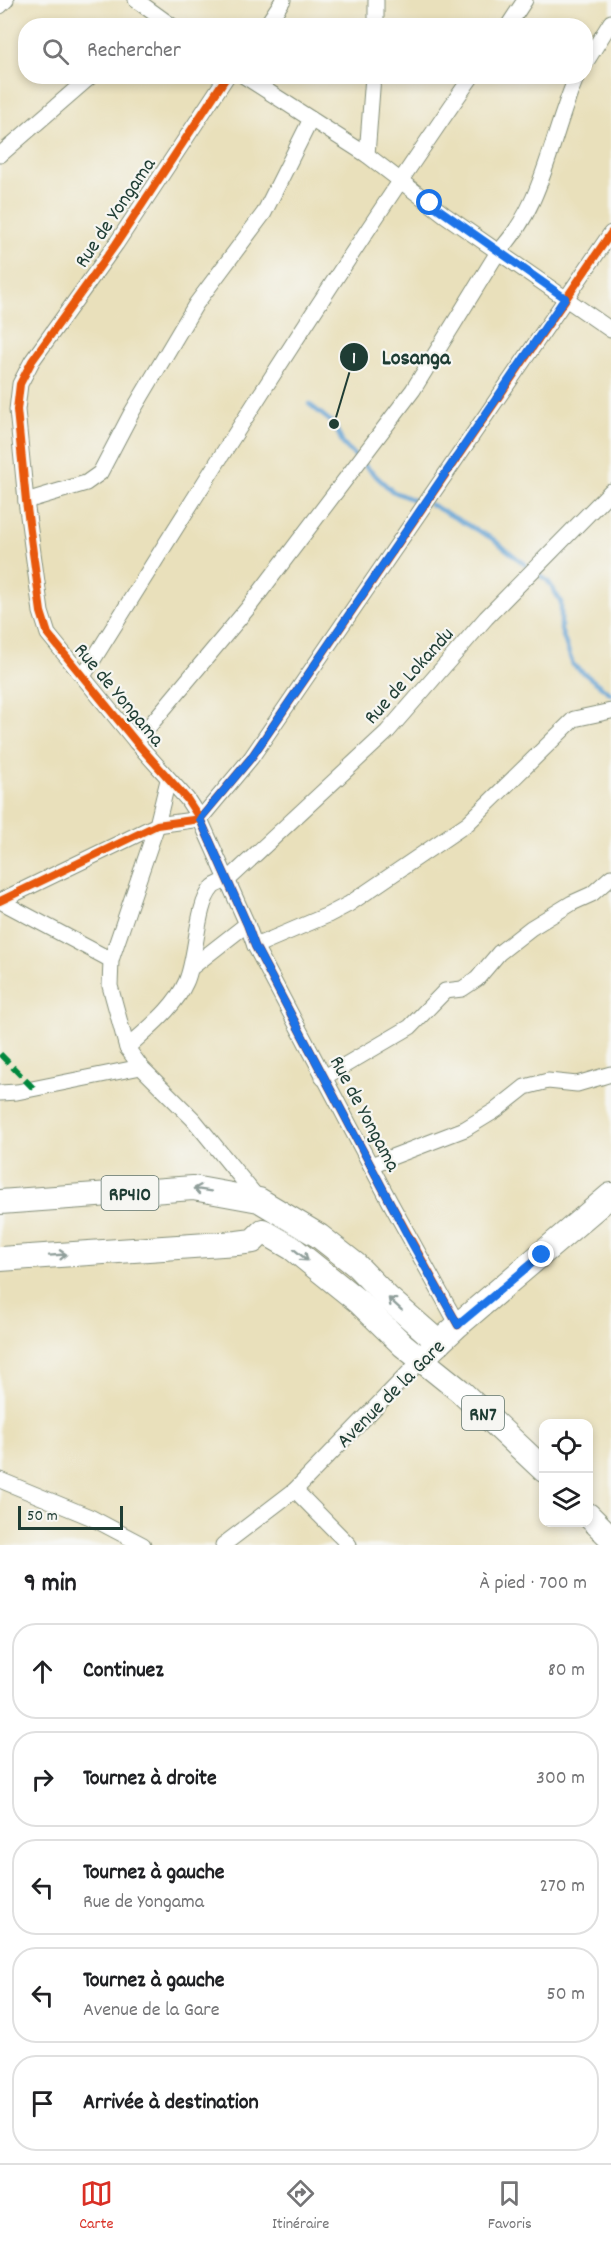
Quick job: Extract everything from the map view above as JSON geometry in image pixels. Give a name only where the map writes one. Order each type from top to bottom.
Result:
[{"type":"main road","name":"RP410","points":[[0,1202],[193,1188],[259,1200],[319,1236],[356,1265],[388,1299],[430,1351]]},
{"type":"main road","name":"Avenue de la Gare","points":[[430,1351],[611,1195]]},
{"type":"main road","points":[[0,1259],[237,1243],[253,1240],[263,1231],[292,1248],[358,1302],[403,1345],[430,1351]]},
{"type":"main road","name":"RN7","points":[[430,1351],[459,1390],[539,1466]]},
{"type":"main road","points":[[593,1520],[611,1538]]},
{"type":"street","points":[[0,6],[6,0]]},
{"type":"street","points":[[271,18],[283,0]]},
{"type":"street","points":[[376,0],[376,18]]},
{"type":"street","points":[[513,18],[525,0]]},
{"type":"street","points":[[593,50],[611,22]]},
{"type":"street","points":[[0,154],[82,84]]},
{"type":"street","name":"Rue de Yongama","points":[[222,84],[116,244],[32,361],[20,384],[17,410],[41,612],[48,634],[168,780],[187,799],[200,819],[255,946],[430,1278],[458,1325]]},
{"type":"street","points":[[256,84],[367,155],[498,252],[611,330]]},
{"type":"street","points":[[367,155],[372,84]]},
{"type":"street","points":[[83,676],[312,312],[466,84]]},
{"type":"street","points":[[136,742],[248,608],[413,390],[498,252],[516,232],[534,194],[573,84]]},
{"type":"street","points":[[26,501],[86,483],[100,473],[132,412],[196,304],[264,213],[310,119]]},
{"type":"street","points":[[0,901],[157,825],[200,819],[251,758],[611,233]]},
{"type":"street","name":"Rue de Lokandu","points":[[192,967],[207,896],[212,887],[228,880],[387,732],[486,618],[611,491]]},
{"type":"street","points":[[255,946],[349,904],[468,823],[574,719],[611,711]]},
{"type":"street","points":[[168,780],[157,825],[111,960],[110,986],[128,1048],[141,1067],[193,1119],[268,1212],[270,1220],[263,1231]]},
{"type":"street","points":[[323,1078],[410,1027],[446,991],[462,989],[477,979],[499,953],[564,908],[592,894],[611,877]]},
{"type":"street","points":[[0,901],[111,960]]},
{"type":"street","points":[[128,1048],[176,999],[192,967],[247,924]]},
{"type":"street","points":[[0,1093],[17,1092],[141,1067]]},
{"type":"street","points":[[371,1165],[465,1129],[496,1110],[525,1088],[549,1081],[576,1084],[611,1074]]},
{"type":"street","name":"Avenue de la Gare","points":[[223,1545],[295,1490],[430,1351]]},
{"type":"street","points":[[0,1480],[90,1517],[143,1545]]},
{"type":"street","points":[[295,1490],[349,1545]]},
{"type":"waterway","points":[[309,404],[334,424],[343,444],[356,457]]},
{"type":"waterway","points":[[362,463],[392,491],[418,502]]},
{"type":"waterway","points":[[430,504],[493,539],[527,566]]},
{"type":"waterway","points":[[535,572],[548,581],[561,602],[561,630],[573,665],[611,694]]},
{"type":"marked path","points":[[0,1054],[34,1089]]},
{"type":"cycle path","points":[[222,84],[116,244],[32,361],[20,384],[17,410],[41,612],[48,634],[136,742],[187,799],[200,819],[255,946],[390,1202],[458,1325]]},
{"type":"cycle path","points":[[0,901],[157,825],[200,819],[251,758],[611,233]]},
{"type":"place","name":"Losanga","points":[[334,424]]},
{"type":"route","points":[[430,203],[565,298],[251,758],[200,819],[255,946],[430,1278],[458,1325],[542,1255]]}]
